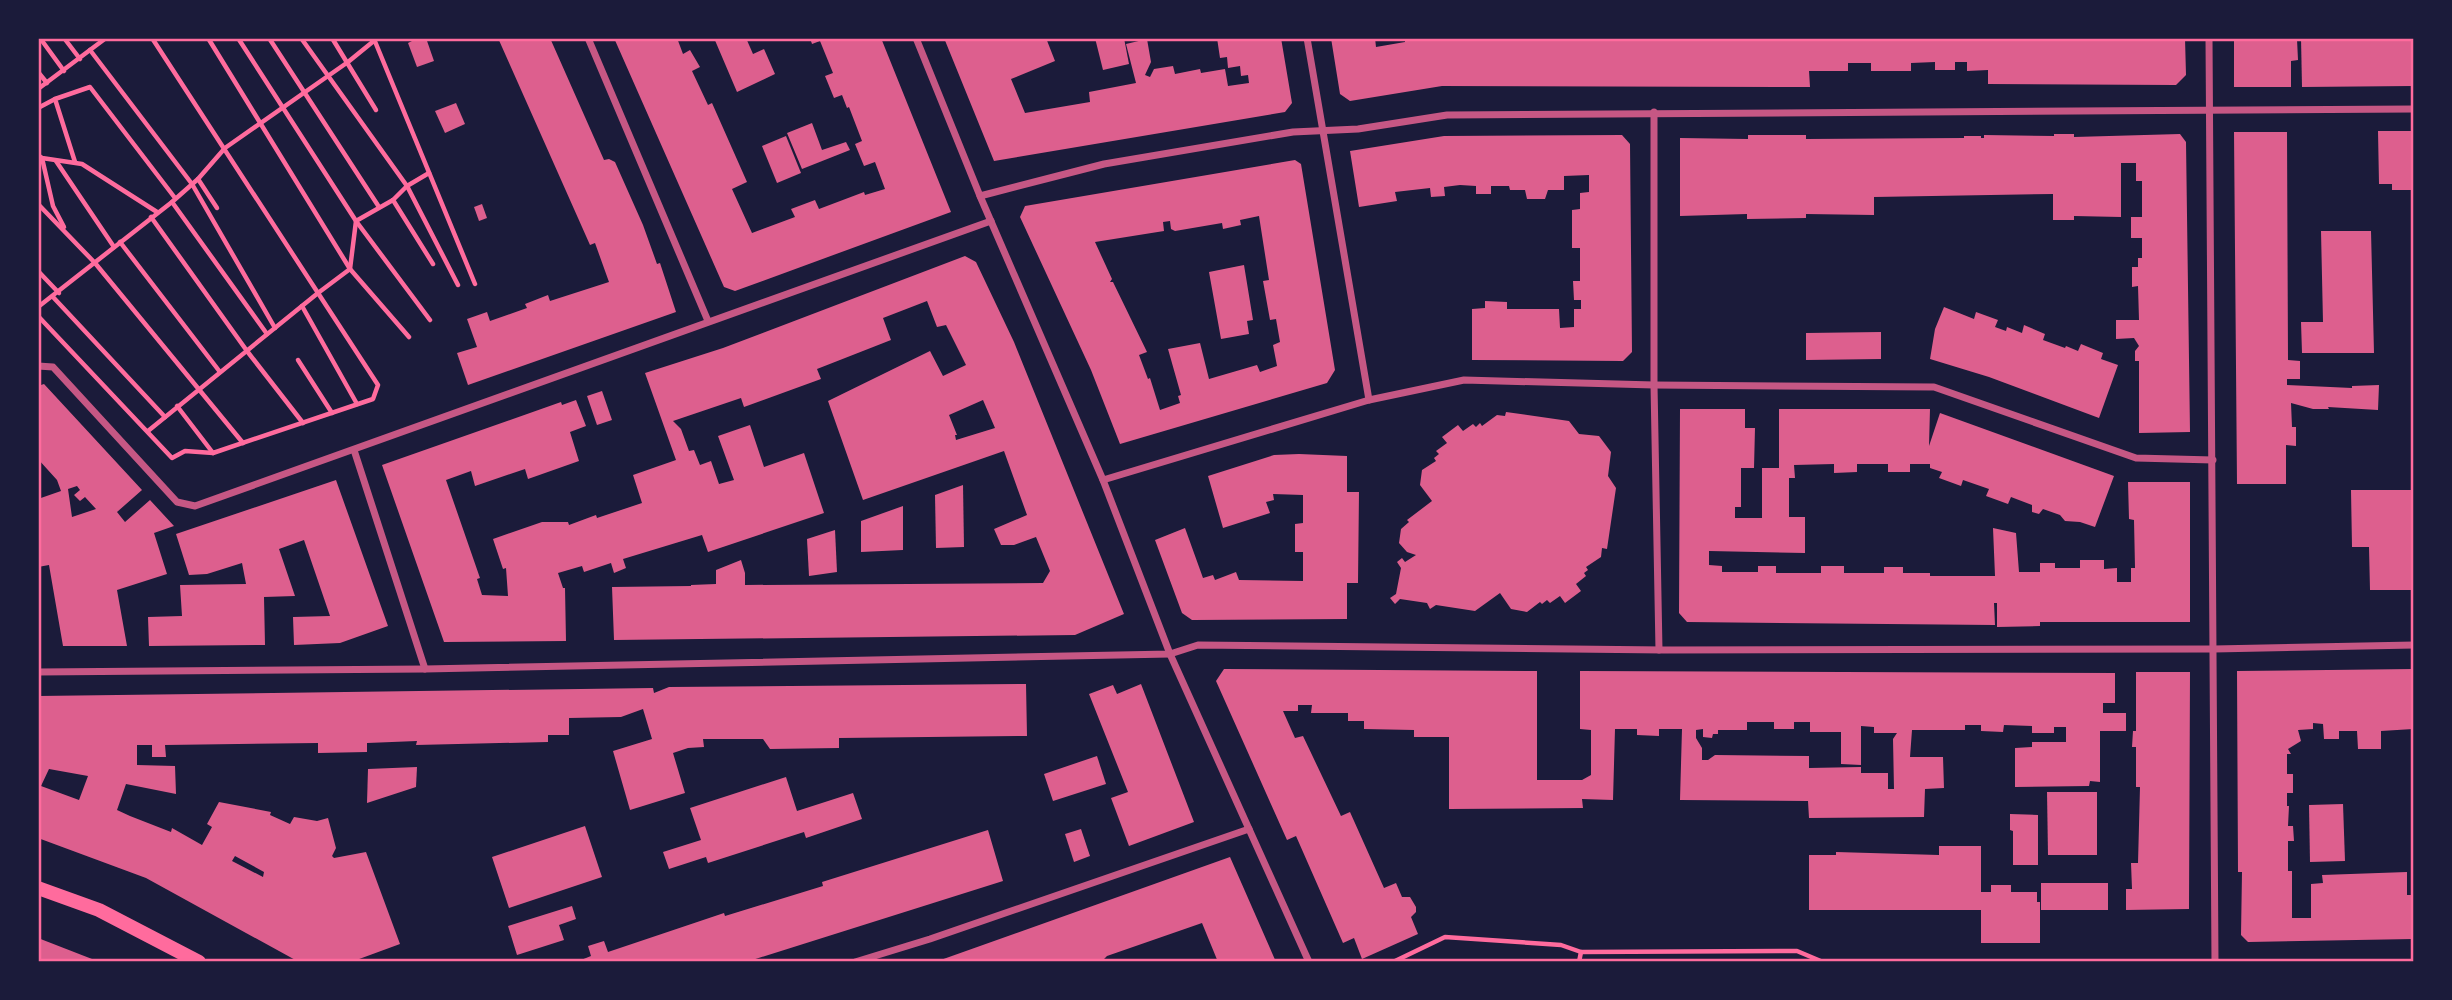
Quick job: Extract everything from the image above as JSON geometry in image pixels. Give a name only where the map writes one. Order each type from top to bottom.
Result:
[{"type":"main road","points":[[38,888],[99,910],[199,961]]},
{"type":"street","points":[[588,38],[708,321]]},
{"type":"street","points":[[916,38],[980,196],[1103,480],[1170,654],[1309,961]]},
{"type":"street","points":[[1307,38],[1369,400]]},
{"type":"street","points":[[2209,38],[2216,961]]},
{"type":"street","points":[[980,196],[1104,164],[1293,132],[1358,129],[1447,115],[2413,109]]},
{"type":"street","points":[[1654,112],[1654,385],[1659,650]]},
{"type":"street","points":[[38,366],[53,368],[177,502],[195,506],[991,221]]},
{"type":"street","points":[[1103,480],[1369,400],[1464,380],[1654,385],[1934,387],[2136,458],[2213,460]]},
{"type":"street","points":[[354,450],[425,668]]},
{"type":"street","points":[[38,672],[425,668],[1170,654],[1198,645],[1659,650],[2214,649],[2413,645]]},
{"type":"street","points":[[855,961],[930,939],[1249,829]]},
{"type":"path","points":[[40,38],[64,71]]},
{"type":"path","points":[[64,38],[80,59]]},
{"type":"path","points":[[90,38],[96,46]]},
{"type":"path","points":[[38,89],[106,38]]},
{"type":"path","points":[[38,316],[172,458],[185,451],[213,453],[373,399],[378,385],[152,38]]},
{"type":"path","points":[[208,38],[350,269],[409,337]]},
{"type":"path","points":[[238,38],[356,221],[430,320]]},
{"type":"path","points":[[269,38],[379,207]]},
{"type":"path","points":[[301,38],[326,77],[407,186],[458,285]]},
{"type":"path","points":[[332,38],[376,110]]},
{"type":"path","points":[[38,307],[59,293],[198,179],[225,148],[348,62],[374,39],[475,284]]},
{"type":"path","points":[[90,50],[192,184],[275,328]]},
{"type":"path","points":[[38,72],[47,83]]},
{"type":"path","points":[[38,108],[90,87],[267,334]]},
{"type":"path","points":[[55,99],[75,162]]},
{"type":"path","points":[[66,231],[53,206],[40,156],[75,162],[157,212]]},
{"type":"path","points":[[55,160],[114,247]]},
{"type":"path","points":[[356,221],[393,200],[407,186],[429,173]]},
{"type":"path","points":[[198,179],[217,208]]},
{"type":"path","points":[[393,200],[433,264]]},
{"type":"path","points":[[38,204],[95,263],[243,443]]},
{"type":"path","points":[[151,217],[247,351],[303,423]]},
{"type":"path","points":[[148,431],[350,269],[356,221]]},
{"type":"path","points":[[120,242],[220,372]]},
{"type":"path","points":[[38,271],[59,293]]},
{"type":"path","points":[[53,297],[165,417]]},
{"type":"path","points":[[302,306],[357,404]]},
{"type":"path","points":[[298,360],[332,413]]},
{"type":"path","points":[[177,406],[213,453]]},
{"type":"path","points":[[1393,961],[1445,937],[1561,945],[1581,952],[1797,951],[1823,961]]},
{"type":"path","points":[[1579,961],[1581,952]]},
{"type":"building","points":[[418,38],[426,38],[434,61],[417,67],[408,43]]},
{"type":"building","points":[[498,38],[550,38],[604,160],[615,162],[657,264],[660,263],[676,312],[468,385],[457,353],[477,347],[467,319],[487,312],[490,321],[527,308],[525,304],[548,295],[550,301],[609,282],[595,243],[590,245]]},
{"type":"building","points":[[614,38],[677,38],[683,54],[690,50],[700,67],[692,71],[708,105],[712,103],[747,182],[732,189],[752,233],[795,217],[791,209],[815,200],[819,209],[864,192],[865,195],[885,189],[875,162],[864,166],[855,144],[862,141],[849,107],[847,108],[842,95],[834,98],[825,76],[833,73],[820,41],[812,44],[810,38],[881,38],[951,212],[735,291],[724,287]]},
{"type":"building","points":[[714,38],[746,38],[753,54],[764,49],[775,74],[737,92]]},
{"type":"building","points":[[944,38],[1046,38],[1055,61],[1011,79],[1025,113],[1090,102],[1089,92],[1136,83],[1126,44],[1147,39],[1151,62],[1145,75],[1150,77],[1154,69],[1173,66],[1175,74],[1200,69],[1201,73],[1225,69],[1228,86],[1249,83],[1248,75],[1241,76],[1240,66],[1228,68],[1227,57],[1220,58],[1217,38],[1281,38],[1292,103],[1285,112],[994,161]]},
{"type":"building","points":[[1095,38],[1124,38],[1129,64],[1103,70]]},
{"type":"building","points":[[1331,38],[1375,38],[1376,47],[1405,42],[1405,38],[2005,38],[2005,41],[2025,41],[2025,38],[2185,38],[2186,75],[2176,85],[1988,84],[1988,70],[1967,71],[1967,62],[1955,62],[1955,70],[1935,70],[1935,62],[1911,63],[1911,71],[1871,71],[1871,63],[1848,63],[1848,71],[1809,71],[1810,87],[1442,86],[1350,101],[1340,94]]},
{"type":"building","points":[[2234,38],[2297,39],[2298,60],[2291,61],[2291,87],[2234,87]]},
{"type":"building","points":[[2301,38],[2413,38],[2413,86],[2302,87]]},
{"type":"building","points":[[456,103],[465,124],[445,133],[435,111]]},
{"type":"building","points":[[812,123],[822,150],[846,142],[850,150],[802,169],[787,133]]},
{"type":"building","points":[[2378,131],[2413,131],[2413,190],[2392,190],[2392,184],[2379,184]]},
{"type":"building","points":[[2234,132],[2287,132],[2288,360],[2300,361],[2300,379],[2287,379],[2287,385],[2352,388],[2379,385],[2378,410],[2328,407],[2329,409],[2313,409],[2291,403],[2292,427],[2296,427],[2296,446],[2286,445],[2286,484],[2237,484]]},
{"type":"building","points":[[2074,134],[2074,137],[2180,134],[2186,142],[2190,432],[2139,433],[2139,361],[2135,361],[2135,351],[2139,346],[2134,338],[2116,339],[2116,320],[2139,320],[2138,286],[2132,287],[2132,267],[2138,267],[2138,258],[2142,258],[2142,238],[2131,238],[2131,217],[2142,217],[2142,181],[2136,181],[2136,163],[2121,163],[2121,217],[2074,216],[2074,220],[2053,220],[2053,194],[1874,197],[1874,215],[1806,214],[1806,218],[1747,219],[1747,214],[1680,216],[1680,138],[1748,139],[1748,135],[1806,135],[1806,139],[1964,136],[1984,138],[1984,135]]},
{"type":"building","points":[[1622,135],[1630,144],[1632,352],[1623,361],[1472,360],[1472,309],[1485,308],[1485,301],[1507,302],[1507,309],[1559,309],[1560,328],[1574,327],[1574,309],[1581,309],[1581,300],[1574,300],[1573,281],[1580,281],[1580,248],[1572,248],[1572,210],[1580,209],[1580,193],[1589,192],[1589,175],[1564,176],[1564,190],[1548,190],[1545,199],[1527,199],[1525,190],[1510,190],[1509,186],[1491,186],[1491,194],[1476,194],[1476,186],[1460,185],[1444,187],[1445,196],[1431,197],[1430,188],[1395,192],[1397,201],[1359,207],[1350,151],[1444,136]]},
{"type":"building","points":[[786,136],[801,173],[777,183],[762,146]]},
{"type":"building","points":[[1295,160],[1301,164],[1335,370],[1327,383],[1120,444],[1091,370],[1020,217],[1025,206]],"holes":[[[1259,216],[1269,280],[1263,281],[1270,320],[1276,319],[1280,342],[1273,345],[1277,366],[1260,372],[1257,365],[1209,379],[1200,343],[1168,349],[1181,395],[1178,396],[1180,403],[1160,410],[1139,355],[1147,352],[1113,282],[1110,282],[1112,279],[1095,242],[1164,231],[1163,222],[1170,221],[1171,229],[1175,231],[1222,223],[1223,229],[1241,225],[1240,220]]]},
{"type":"building","points":[[482,204],[487,218],[479,221],[474,207]]},
{"type":"building","points":[[2321,231],[2371,231],[2374,353],[2302,353],[2301,322],[2323,322]]},
{"type":"building","points":[[965,256],[976,262],[1014,342],[1124,614],[1075,635],[614,640],[612,587],[716,584],[716,570],[741,560],[745,585],[1043,583],[1050,571],[1036,537],[1014,545],[1001,545],[994,529],[1027,515],[1004,451],[863,500],[828,401],[930,351],[943,376],[966,365],[946,325],[937,327],[927,301],[883,318],[891,340],[817,369],[821,379],[744,407],[741,398],[673,421],[681,429],[689,451],[694,450],[700,465],[711,461],[719,484],[734,480],[718,436],[750,425],[764,467],[804,453],[824,513],[708,552],[702,535],[623,559],[626,568],[614,573],[611,563],[584,572],[582,566],[558,573],[565,588],[566,641],[444,642],[382,465],[561,402],[562,405],[576,400],[586,426],[570,432],[579,461],[528,479],[525,469],[475,486],[471,471],[446,480],[480,578],[477,579],[482,595],[508,596],[506,568],[503,569],[493,539],[542,522],[568,522],[569,525],[642,503],[633,475],[676,460],[645,373],[723,348]],"holes":[[[983,400],[995,428],[956,440],[957,435],[949,415]]]},
{"type":"building","points":[[1244,265],[1253,320],[1247,321],[1249,334],[1221,339],[1209,272]]},
{"type":"building","points":[[1944,307],[1974,319],[1976,312],[1998,320],[1995,327],[2006,331],[2007,327],[2022,333],[2024,325],[2045,334],[2043,340],[2065,348],[2066,346],[2078,351],[2081,344],[2103,353],[2101,359],[2118,365],[2099,418],[1989,377],[1930,359],[1935,329]]},
{"type":"building","points":[[1881,332],[1881,359],[1806,360],[1806,333]]},
{"type":"building","points":[[44,384],[142,490],[117,512],[125,522],[150,500],[174,526],[154,533],[167,574],[117,590],[127,646],[63,646],[49,565],[38,567],[38,499],[61,491],[57,480],[38,459],[38,386]],"holes":[[[77,486],[80,490],[74,495],[80,501],[85,497],[96,509],[72,517],[68,489]]]},
{"type":"building","points":[[602,391],[612,420],[597,425],[587,396]]},
{"type":"building","points":[[1680,409],[1745,409],[1745,428],[1755,428],[1754,468],[1741,468],[1741,507],[1735,507],[1735,518],[1762,518],[1762,468],[1779,468],[1779,409],[1930,409],[1929,446],[1940,413],[2114,476],[2095,527],[2065,521],[2060,515],[2043,509],[2039,514],[2032,512],[2032,505],[2011,497],[2008,504],[1986,496],[1989,489],[1963,480],[1961,486],[1939,478],[1942,472],[1930,468],[1930,464],[1910,464],[1910,472],[1888,472],[1888,464],[1857,464],[1857,472],[1834,473],[1834,464],[1794,465],[1795,478],[1789,478],[1789,517],[1805,517],[1805,553],[1709,551],[1709,565],[1722,566],[1722,572],[1758,572],[1758,566],[1776,566],[1776,573],[1821,573],[1821,566],[1844,566],[1844,573],[1884,573],[1884,567],[1903,567],[1903,573],[1930,573],[1930,576],[1995,576],[1993,528],[2016,533],[2019,572],[2040,572],[2040,563],[2055,563],[2055,568],[2080,568],[2080,560],[2104,560],[2104,569],[2117,568],[2117,582],[2131,582],[2131,568],[2135,568],[2134,520],[2129,519],[2128,482],[2190,482],[2190,622],[2040,622],[2040,626],[1997,627],[1997,603],[1994,603],[1995,625],[1687,622],[1679,613]]},
{"type":"building","points":[[1506,412],[1569,421],[1579,434],[1599,436],[1611,452],[1608,476],[1616,488],[1607,549],[1602,548],[1601,557],[1586,567],[1586,576],[1576,584],[1581,591],[1565,603],[1560,596],[1550,603],[1547,600],[1542,604],[1540,602],[1527,612],[1511,609],[1500,593],[1475,611],[1436,605],[1430,609],[1427,603],[1400,599],[1395,604],[1390,598],[1396,594],[1401,568],[1397,562],[1402,558],[1405,562],[1416,555],[1407,552],[1399,543],[1401,529],[1409,522],[1407,520],[1432,501],[1420,485],[1422,470],[1436,461],[1434,458],[1439,454],[1436,451],[1447,443],[1442,437],[1458,425],[1463,431],[1473,424],[1476,427],[1480,423],[1482,426],[1497,415],[1505,416]]},
{"type":"building","points":[[1274,455],[1347,456],[1347,492],[1359,492],[1358,583],[1347,583],[1347,619],[1192,620],[1182,613],[1155,540],[1185,528],[1203,578],[1213,575],[1215,580],[1236,572],[1239,580],[1303,581],[1303,552],[1295,552],[1295,524],[1303,523],[1303,495],[1273,494],[1274,500],[1266,502],[1270,513],[1223,528],[1208,476]]},
{"type":"building","points":[[336,480],[388,626],[340,643],[294,645],[293,617],[330,616],[304,540],[279,549],[295,596],[264,597],[265,645],[149,646],[148,617],[182,616],[180,585],[246,584],[242,563],[207,574],[189,575],[176,534]]},
{"type":"building","points":[[963,485],[964,547],[936,548],[935,495]]},
{"type":"building","points":[[2351,490],[2412,490],[2413,590],[2370,590],[2369,547],[2352,547]]},
{"type":"building","points":[[903,506],[903,550],[861,552],[861,521]]},
{"type":"building","points":[[835,530],[837,572],[809,576],[807,539]]},
{"type":"building","points":[[1224,669],[1537,671],[1537,780],[1582,780],[1591,775],[1591,730],[1580,729],[1580,671],[2115,673],[2115,703],[2103,703],[2103,713],[2126,713],[2126,731],[2100,731],[2100,782],[2090,781],[2089,786],[2015,787],[2015,748],[2032,747],[2032,742],[2066,742],[2066,727],[2054,727],[2054,733],[2032,733],[2032,726],[2004,725],[2003,732],[1981,731],[1981,725],[1965,725],[1965,730],[1912,730],[1910,757],[1943,757],[1944,788],[1925,789],[1924,817],[1809,818],[1808,801],[1680,800],[1682,729],[1659,729],[1659,736],[1637,735],[1637,729],[1615,729],[1613,800],[1582,799],[1583,808],[1449,809],[1449,737],[1414,737],[1414,730],[1364,729],[1364,721],[1348,721],[1348,713],[1311,713],[1312,705],[1298,705],[1298,711],[1283,711],[1295,738],[1303,736],[1341,816],[1350,812],[1384,888],[1396,883],[1402,897],[1410,897],[1416,907],[1416,912],[1411,917],[1418,934],[1362,959],[1354,938],[1343,943],[1296,836],[1287,840],[1216,681]],"holes":[[[1747,722],[1774,722],[1774,729],[1794,729],[1794,722],[1810,722],[1810,732],[1841,732],[1841,764],[1861,765],[1861,726],[1874,727],[1874,733],[1897,733],[1893,739],[1894,789],[1888,789],[1888,773],[1861,773],[1861,767],[1809,768],[1809,756],[1715,755],[1708,760],[1702,760],[1702,748],[1696,738],[1696,730],[1703,729],[1703,737],[1712,738],[1713,734],[1718,734],[1718,730],[1747,730]]]},
{"type":"building","points":[[2413,669],[2413,729],[2381,731],[2381,749],[2358,749],[2357,731],[2339,731],[2339,739],[2324,739],[2323,724],[2313,723],[2313,729],[2298,730],[2301,741],[2288,749],[2291,754],[2287,754],[2287,774],[2293,774],[2293,793],[2287,793],[2287,806],[2288,826],[2293,826],[2294,841],[2288,841],[2288,871],[2292,871],[2292,918],[2311,918],[2311,884],[2323,883],[2322,875],[2407,872],[2407,895],[2413,895],[2413,939],[2248,942],[2241,935],[2242,872],[2238,872],[2237,671]]},
{"type":"building","points":[[2136,672],[2190,672],[2189,909],[2126,910],[2126,889],[2132,889],[2131,863],[2138,863],[2140,787],[2136,787],[2136,747],[2132,747],[2133,731],[2136,731]]},
{"type":"building","points":[[1026,684],[1027,736],[839,738],[839,748],[770,749],[763,739],[703,739],[704,747],[673,753],[685,793],[630,810],[613,751],[652,739],[643,709],[621,717],[569,718],[569,735],[548,735],[548,742],[416,745],[417,741],[367,743],[367,752],[318,753],[318,743],[165,745],[166,757],[152,757],[152,745],[137,745],[137,765],[175,766],[176,794],[126,784],[117,810],[171,832],[172,828],[202,845],[212,827],[207,824],[219,802],[271,812],[270,815],[290,824],[294,817],[317,821],[328,818],[336,848],[332,856],[334,858],[366,852],[400,944],[351,962],[299,962],[146,878],[38,838],[38,696],[653,688],[654,693],[669,687]],"holes":[[[49,769],[88,776],[79,800],[41,786]],[[235,856],[264,872],[263,877],[232,861]]]},
{"type":"building","points":[[1141,684],[1194,822],[1129,846],[1111,798],[1128,792],[1089,694],[1113,685],[1117,694]]},
{"type":"building","points":[[1097,756],[1106,784],[1053,801],[1044,774]]},
{"type":"building","points":[[417,767],[416,787],[367,803],[368,769]]},
{"type":"building","points":[[786,777],[797,811],[853,793],[862,819],[806,838],[804,832],[708,863],[706,857],[669,869],[663,852],[701,840],[690,808]]},
{"type":"building","points":[[2047,792],[2097,792],[2097,855],[2048,855]]},
{"type":"building","points":[[2343,804],[2345,861],[2310,862],[2309,805]]},
{"type":"building","points":[[2010,814],[2038,815],[2038,865],[2013,865]]},
{"type":"building","points":[[585,826],[602,877],[509,908],[492,857]]},
{"type":"building","points":[[1081,829],[1090,856],[1074,862],[1065,834]]},
{"type":"building","points":[[988,830],[1003,881],[746,962],[576,962],[591,956],[588,946],[604,941],[608,952],[724,913],[725,916],[823,886],[822,882]]},
{"type":"building","points":[[1939,846],[1981,846],[1981,892],[1991,892],[1991,885],[2011,885],[2011,892],[2037,892],[2037,902],[2040,902],[2040,943],[1981,943],[1981,910],[1809,910],[1809,855],[1836,855],[1836,852],[1939,855]]},
{"type":"building","points":[[1230,857],[1276,962],[1218,962],[1202,923],[1107,956],[1101,962],[935,962]]},
{"type":"building","points":[[2041,883],[2108,883],[2108,910],[2041,910]]},
{"type":"building","points":[[572,906],[576,919],[559,925],[564,940],[517,955],[508,926]]},
{"type":"building","points":[[38,938],[92,959],[97,962],[38,962]]}]
